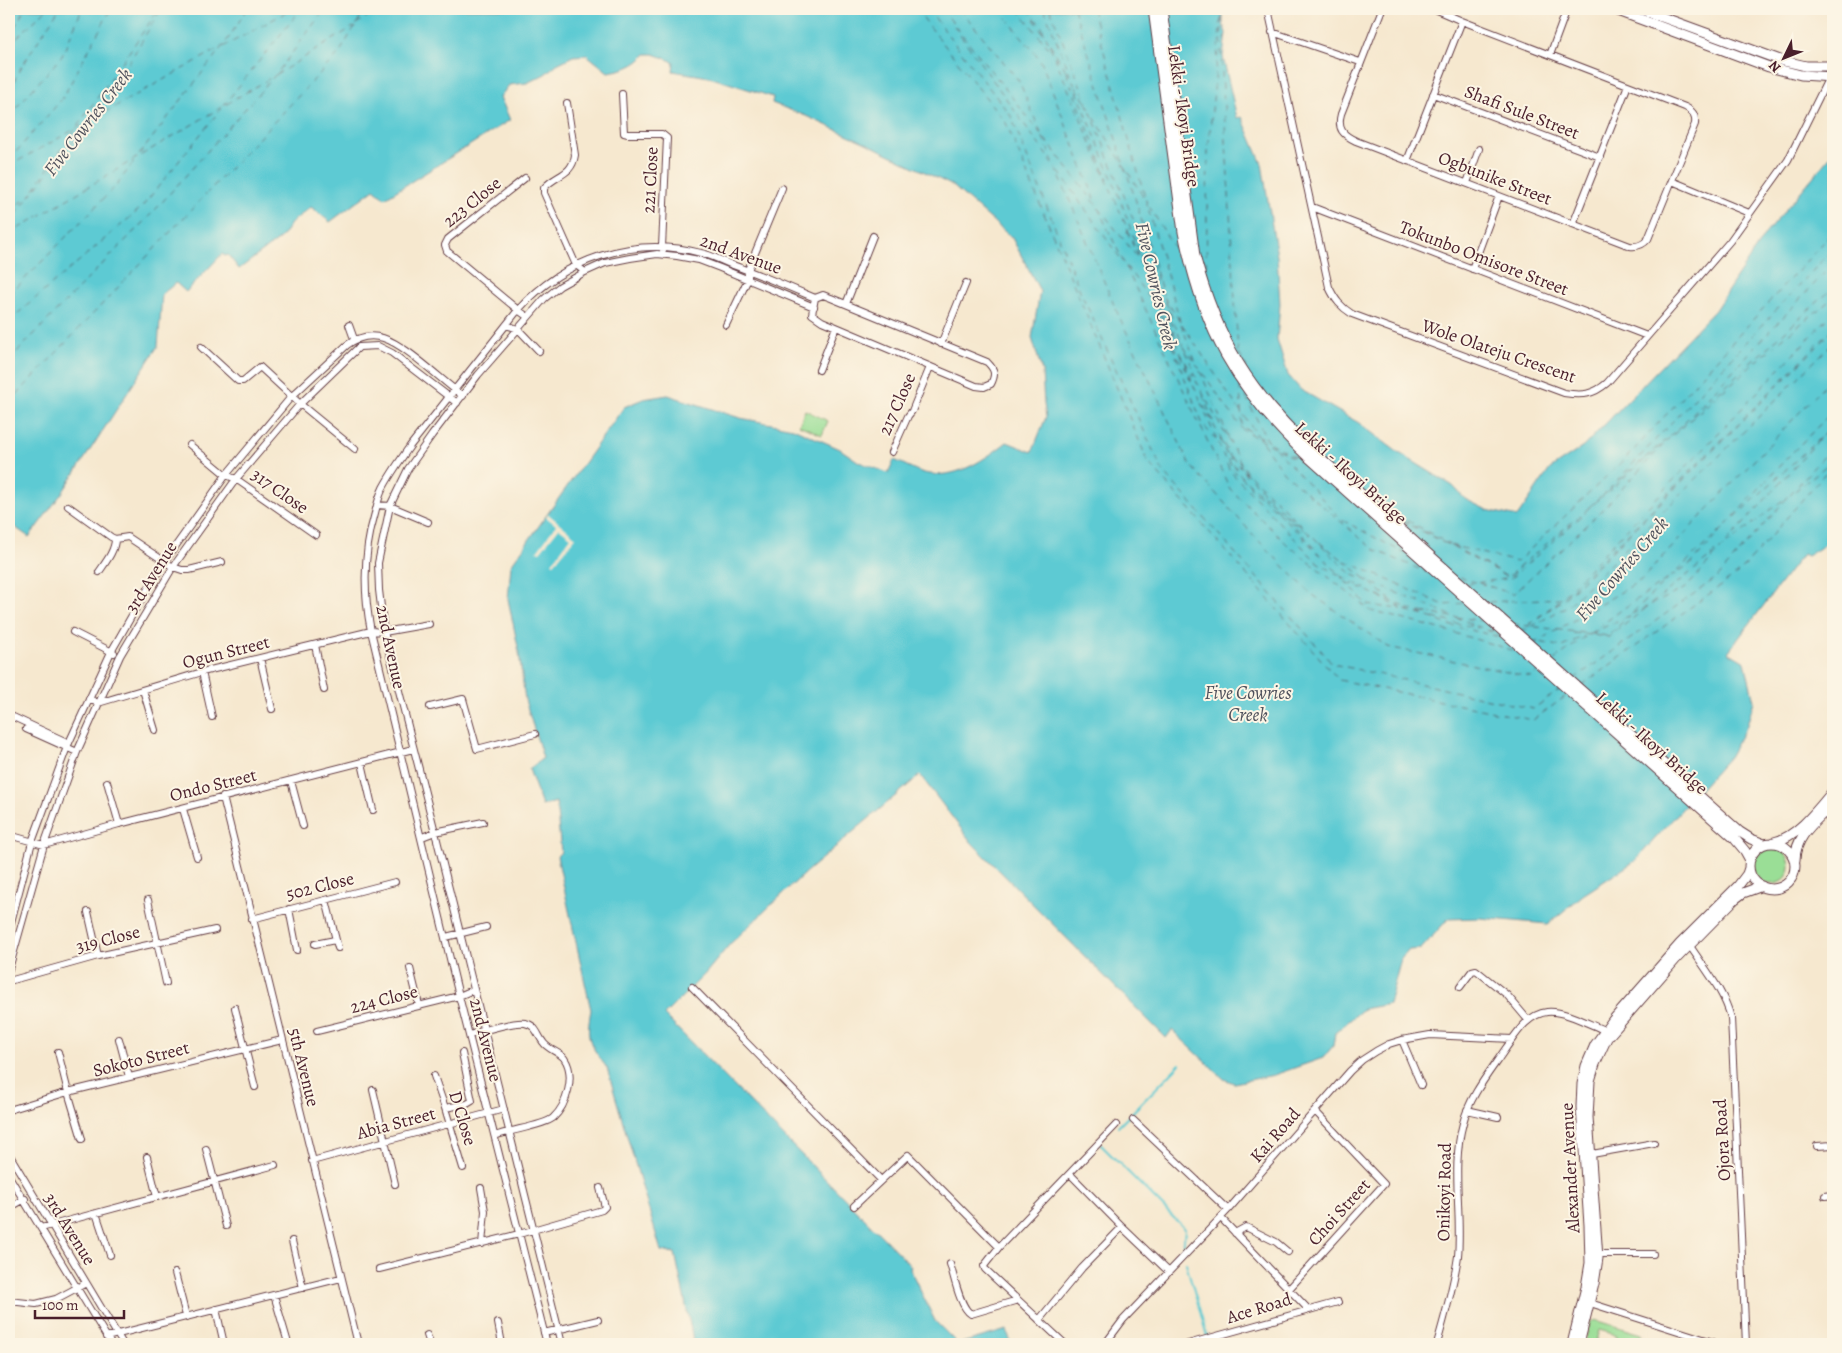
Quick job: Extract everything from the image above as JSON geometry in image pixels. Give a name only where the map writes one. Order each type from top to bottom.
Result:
[{"type":"main road","name":"Lekki - Ikoyi Bridge","points":[[1153,9],[1183,232],[1189,260],[1202,303],[1215,335],[1226,358],[1244,386],[1269,418],[1308,457],[1738,835]]},
{"type":"main road","name":"Lekki - Ikoyi Bridge","points":[[1162,9],[1195,256],[1202,282],[1222,333],[1232,354],[1260,396],[1313,451],[1738,835]]},
{"type":"main road","points":[[1612,9],[1769,67],[1801,76],[1831,77]]},
{"type":"main road","points":[[1640,9],[1780,60],[1806,66],[1833,66]]},
{"type":"main road","points":[[1749,864],[1755,850],[1768,843],[1792,835],[1833,791]]},
{"type":"main road","points":[[1738,835],[1753,879],[1762,886],[1775,889],[1787,884],[1794,873],[1795,850],[1799,840],[1833,803]]},
{"type":"main road","points":[[1738,835],[1768,843],[1780,844],[1788,849],[1795,860]]},
{"type":"main road","name":"Alexander Avenue","points":[[1572,1344],[1586,1287],[1590,1254],[1581,1096],[1586,1066],[1604,1030],[1680,944],[1738,886],[1747,874],[1749,864]]},
{"type":"main road","name":"Alexander Avenue","points":[[1580,1344],[1590,1303],[1598,1254],[1588,1096],[1594,1064],[1607,1038],[1621,1020],[1690,946],[1735,899],[1743,893],[1762,886]]},
{"type":"street","name":"Wole Olateju Crescent","points":[[1268,9],[1329,287],[1334,298],[1352,314],[1564,393],[1583,395],[1592,393],[1607,383],[1730,241],[1788,160],[1831,77]]},
{"type":"street","points":[[1272,32],[1360,62],[1382,9]]},
{"type":"street","points":[[1434,9],[1685,106],[1694,114],[1696,118],[1695,124],[1672,181],[1749,213]]},
{"type":"street","points":[[1550,55],[1567,9]]},
{"type":"street","points":[[1407,161],[1462,21]]},
{"type":"street","name":"Ogbunike Street","points":[[1360,62],[1341,114],[1340,128],[1343,134],[1356,141],[1407,161],[1630,246],[1641,245],[1648,239],[1672,181]]},
{"type":"street","points":[[1574,224],[1628,85]]},
{"type":"street","name":"221 Close","points":[[622,94],[624,132],[628,134],[662,134],[668,138],[662,246]]},
{"type":"street","name":"Shafi Sule Street","points":[[1433,94],[1600,157]]},
{"type":"street","points":[[567,103],[575,155],[574,164],[569,171],[547,184],[544,188],[544,193],[576,264],[584,272]]},
{"type":"street","points":[[1467,183],[1479,149]]},
{"type":"street","name":"223 Close","points":[[518,310],[447,251],[445,245],[448,239],[525,178]]},
{"type":"street","points":[[726,325],[748,279],[748,270],[782,188]]},
{"type":"street","points":[[1472,269],[1499,196]]},
{"type":"street","name":"Tokunbo Omisore Street","points":[[1312,207],[1647,336]]},
{"type":"street","points":[[846,304],[873,236]]},
{"type":"street","points":[[662,246],[665,255]]},
{"type":"street","name":"2nd Avenue","points":[[547,1344],[459,996],[371,631],[364,572],[368,536],[382,489],[394,469],[454,390],[528,298],[550,280],[576,264],[624,249],[662,246],[702,253],[815,298],[823,295],[987,362],[993,368],[995,376],[991,384],[984,387],[976,386],[815,318],[812,314],[814,307],[699,260],[665,255],[630,258],[606,263],[584,272],[549,295],[528,317],[432,435],[408,469],[390,506],[378,563],[384,632],[436,832],[473,990],[562,1344]]},
{"type":"street","points":[[941,344],[966,283]]},
{"type":"street","points":[[814,307],[815,298]]},
{"type":"street","points":[[518,310],[528,317]]},
{"type":"street","points":[[350,325],[362,346],[378,346],[392,353],[448,398],[457,403]]},
{"type":"street","points":[[506,325],[518,329],[539,351]]},
{"type":"street","points":[[819,370],[836,327]]},
{"type":"street","points":[[357,339],[374,336],[384,338],[399,346],[462,396]]},
{"type":"street","name":"3rd Avenue","points":[[9,930],[32,842],[68,745],[111,652],[165,561],[226,475],[292,397],[357,339]]},
{"type":"street","name":"3rd Avenue","points":[[9,969],[44,845],[98,702],[120,656],[173,567],[236,479],[300,404],[345,359],[362,346]]},
{"type":"street","points":[[201,347],[238,381],[243,381],[260,367],[300,404],[355,449]]},
{"type":"street","name":"217 Close","points":[[892,452],[912,411],[930,367]]},
{"type":"street","name":"317 Close","points":[[190,444],[226,475],[236,479],[316,534]]},
{"type":"street","points":[[377,505],[390,506],[428,522]]},
{"type":"street","points":[[68,506],[116,539],[128,537],[173,567],[189,570],[222,562]]},
{"type":"street","points":[[99,572],[110,555],[116,539]]},
{"type":"street","name":"Ogun Street","points":[[98,702],[202,672],[371,631],[384,632],[429,624]]},
{"type":"street","points":[[73,632],[120,656]]},
{"type":"street","points":[[315,645],[324,690]]},
{"type":"street","points":[[260,658],[272,708]]},
{"type":"street","points":[[202,672],[212,717]]},
{"type":"street","points":[[143,690],[155,730]]},
{"type":"street","points":[[89,699],[98,702]]},
{"type":"street","points":[[430,707],[464,699],[476,749],[536,734]]},
{"type":"street","points":[[9,716],[68,745],[78,752]]},
{"type":"street","points":[[26,729],[68,745]]},
{"type":"street","name":"Ondo Street","points":[[9,835],[44,845],[119,824],[401,754],[413,749]]},
{"type":"street","points":[[362,763],[373,810]]},
{"type":"street","points":[[291,781],[303,826]]},
{"type":"street","points":[[107,782],[119,824]]},
{"type":"street","name":"5th Avenue","points":[[223,798],[358,1344]]},
{"type":"street","points":[[183,809],[197,857]]},
{"type":"street","points":[[1825,812],[1833,826]]},
{"type":"street","points":[[422,837],[436,832],[483,822]]},
{"type":"street","name":"502 Close","points":[[252,919],[395,882]]},
{"type":"street","points":[[148,900],[166,983]]},
{"type":"street","points":[[326,900],[338,948]]},
{"type":"street","points":[[290,909],[297,950]]},
{"type":"street","points":[[88,912],[98,956]]},
{"type":"street","points":[[446,937],[486,927]]},
{"type":"street","name":"319 Close","points":[[9,981],[98,956],[215,930]]},
{"type":"street","points":[[315,944],[335,940]]},
{"type":"street","points":[[9,942],[16,944]]},
{"type":"street","name":"Ojora Road","points":[[1690,946],[1728,1005],[1731,1018],[1746,1344]]},
{"type":"street","points":[[410,968],[419,1005]]},
{"type":"street","points":[[1460,987],[1472,971],[1476,970],[1507,995],[1528,1020]]},
{"type":"street","points":[[692,987],[881,1180]]},
{"type":"street","name":"224 Close","points":[[317,1031],[459,996],[473,990]]},
{"type":"street","points":[[235,1008],[255,1087]]},
{"type":"street","name":"Onikoyi Road","points":[[1437,1344],[1458,1257],[1458,1153],[1467,1110],[1487,1075],[1528,1020],[1545,1012],[1552,1011],[1604,1030]]},
{"type":"street","points":[[470,1035],[484,1030],[524,1023],[534,1027],[546,1046],[565,1059],[569,1078],[568,1090],[564,1102],[551,1119],[546,1122],[509,1130],[495,1136]]},
{"type":"street","name":"Kai Road","points":[[1105,1344],[1123,1320],[1221,1218],[1350,1071],[1362,1060],[1388,1044],[1430,1035],[1512,1039]]},
{"type":"street","points":[[119,1039],[129,1077]]},
{"type":"street","name":"Sokoto Street","points":[[9,1110],[68,1092],[282,1040]]},
{"type":"street","points":[[1402,1040],[1421,1085]]},
{"type":"street","points":[[58,1052],[82,1139]]},
{"type":"street","points":[[446,1108],[467,1104],[472,1101],[462,1052]]},
{"type":"street","name":"D Close","points":[[434,1076],[446,1108],[463,1168]]},
{"type":"street","points":[[373,1090],[395,1184]]},
{"type":"street","name":"Abia Street","points":[[312,1161],[504,1109]]},
{"type":"street","name":"Choi Street","points":[[1289,1290],[1384,1184],[1316,1110]]},
{"type":"street","points":[[1467,1110],[1498,1117]]},
{"type":"street","points":[[1133,1120],[1228,1210]]},
{"type":"street","points":[[1064,1344],[985,1269],[985,1263],[1116,1125]]},
{"type":"street","points":[[1592,1154],[1654,1143]]},
{"type":"street","points":[[1817,1146],[1833,1145]]},
{"type":"street","points":[[206,1149],[226,1226]]},
{"type":"street","name":"3rd Avenue","points":[[9,1154],[123,1344]]},
{"type":"street","points":[[854,1206],[908,1155],[999,1247]]},
{"type":"street","points":[[147,1157],[157,1197]]},
{"type":"street","points":[[41,1228],[275,1165]]},
{"type":"street","points":[[1070,1174],[1169,1272]]},
{"type":"street","name":"3rd Avenue","points":[[9,1176],[111,1344]]},
{"type":"street","points":[[481,1188],[485,1210],[482,1244]]},
{"type":"street","points":[[379,1269],[482,1244],[602,1210],[604,1207],[600,1188]]},
{"type":"street","points":[[9,1208],[32,1194]]},
{"type":"street","points":[[1825,1196],[1833,1195]]},
{"type":"street","points":[[96,1213],[110,1255]]},
{"type":"street","points":[[1221,1218],[1308,1309]]},
{"type":"street","points":[[1039,1320],[1082,1268],[1122,1227]]},
{"type":"street","points":[[1235,1233],[1246,1227],[1276,1242],[1288,1252]]},
{"type":"street","points":[[292,1242],[303,1288]]},
{"type":"street","points":[[1598,1254],[1653,1254]]},
{"type":"street","points":[[950,1264],[963,1304],[966,1311],[971,1314],[1018,1300]]},
{"type":"street","points":[[175,1273],[186,1316]]},
{"type":"street","points":[[106,1337],[341,1278]]},
{"type":"street","points":[[9,1301],[36,1304],[56,1299],[86,1283]]},
{"type":"street","points":[[274,1295],[288,1342]]},
{"type":"street","name":"Ace Road","points":[[1188,1344],[1338,1302]]},
{"type":"street","points":[[1590,1303],[1719,1344]]},
{"type":"street","points":[[216,1309],[224,1344]]},
{"type":"street","points":[[544,1333],[598,1320]]},
{"type":"street","points":[[498,1322],[502,1344]]},
{"type":"street","points":[[427,1335],[430,1344]]},
{"type":"green space","points":[[805,410],[828,421],[822,435],[799,425]]},
{"type":"green space","points":[[1772,848],[1779,849],[1785,853],[1789,859],[1789,873],[1785,879],[1779,883],[1772,884],[1765,883],[1759,879],[1755,873],[1754,866],[1755,859],[1759,853],[1765,849]]},
{"type":"green space","points":[[1594,1320],[1642,1334],[1639,1344],[1615,1344],[1617,1335],[1599,1330],[1595,1344],[1584,1344],[1590,1323]]},
{"type":"water","name":"Five Cowries Creek","points":[[9,9],[1223,9],[1223,24],[1226,33],[1223,57],[1237,118],[1242,117],[1262,164],[1277,256],[1280,304],[1277,339],[1288,375],[1301,390],[1359,423],[1396,451],[1453,486],[1465,499],[1487,510],[1517,517],[1550,469],[1583,447],[1715,310],[1766,233],[1833,153],[1833,536],[1820,548],[1807,556],[1803,554],[1728,652],[1745,662],[1754,701],[1747,725],[1729,757],[1635,861],[1583,895],[1548,924],[1480,918],[1448,919],[1421,949],[1409,950],[1401,959],[1389,1004],[1363,1009],[1335,1033],[1333,1046],[1323,1058],[1274,1075],[1234,1083],[1224,1079],[1172,1030],[1166,1038],[972,843],[920,775],[806,872],[730,944],[705,974],[664,1015],[911,1266],[910,1269],[935,1321],[958,1344],[694,1344],[675,1253],[661,1251],[607,1068],[590,1041],[589,1020],[591,1010],[557,856],[561,852],[556,802],[542,806],[529,769],[543,758],[525,700],[519,652],[508,599],[511,565],[624,407],[643,399],[668,395],[740,418],[793,428],[840,449],[859,462],[888,473],[894,460],[925,473],[951,473],[981,461],[1007,442],[1032,452],[1046,417],[1042,371],[1032,338],[1040,291],[1012,238],[953,186],[866,143],[772,103],[773,97],[709,77],[673,71],[674,62],[654,54],[646,54],[629,67],[608,72],[587,55],[573,56],[527,83],[509,85],[500,97],[510,120],[385,198],[374,189],[330,222],[311,207],[292,222],[281,238],[239,269],[228,255],[222,254],[186,292],[176,283],[162,294],[158,346],[62,493],[29,537],[9,523]]},
{"type":"water","points":[[1007,1330],[1011,1344],[958,1344]]},
{"type":"pier","points":[[548,514],[576,537],[554,564],[552,563],[571,537],[559,528],[540,552],[537,551],[556,525],[546,517]]},
{"type":"waterway","points":[[1118,1127],[1180,1064]]},
{"type":"waterway","points":[[1100,1144],[1185,1229],[1183,1251]]},
{"type":"waterway","points":[[1186,1263],[1207,1336]]},
{"type":"ferry route","points":[[9,15],[15,9]]},
{"type":"ferry route","points":[[9,37],[25,9]]},
{"type":"ferry route","points":[[9,45],[47,9]]},
{"type":"ferry route","points":[[9,92],[21,67],[59,9]]},
{"type":"ferry route","points":[[9,116],[62,56],[82,9]]},
{"type":"ferry route","points":[[9,160],[62,99],[111,9]]},
{"type":"ferry route","points":[[34,189],[159,9]]},
{"type":"ferry route","points":[[92,118],[107,99],[161,9]]},
{"type":"ferry route","points":[[139,155],[228,39],[247,9]]},
{"type":"ferry route","points":[[223,47],[292,9]]},
{"type":"ferry route","points":[[223,106],[301,9]]},
{"type":"ferry route","points":[[9,360],[156,209],[277,73],[325,9]]},
{"type":"ferry route","points":[[9,403],[340,52],[365,9]]},
{"type":"ferry route","points":[[356,24],[379,9]]},
{"type":"ferry route","points":[[916,9],[1006,123],[1148,462],[1339,680],[1533,720],[1569,694]]},
{"type":"ferry route","points":[[928,9],[1011,116],[1081,293],[1162,470],[1333,664],[1533,709],[1561,689]]},
{"type":"ferry route","points":[[942,9],[1041,134]]},
{"type":"ferry route","points":[[960,9],[1019,81],[1117,312],[1190,465],[1258,540],[1310,593],[1388,647],[1531,677],[1540,670]]},
{"type":"ferry route","points":[[999,9],[1040,59],[1096,202]]},
{"type":"ferry route","points":[[1018,9],[1051,51]]},
{"type":"ferry route","points":[[1028,9],[1042,27],[1141,261]]},
{"type":"ferry route","points":[[1044,9],[1116,188],[1145,268]]},
{"type":"ferry route","points":[[1050,9],[1159,284]]},
{"type":"ferry route","points":[[1074,9],[1135,198],[1163,295]]},
{"type":"ferry route","points":[[1092,9],[1180,321]]},
{"type":"ferry route","points":[[1206,277],[1208,151],[1222,9]]},
{"type":"ferry route","points":[[1222,17],[1221,53],[1238,353]]},
{"type":"ferry route","points":[[1034,19],[1044,34]]},
{"type":"ferry route","points":[[954,26],[1055,167]]},
{"type":"ferry route","points":[[276,75],[353,27]]},
{"type":"ferry route","points":[[1050,44],[1061,62]]},
{"type":"ferry route","points":[[9,166],[220,48]]},
{"type":"ferry route","points":[[19,72],[31,52]]},
{"type":"ferry route","points":[[1055,56],[1064,67],[1108,180]]},
{"type":"ferry route","points":[[1066,70],[1071,79]]},
{"type":"ferry route","points":[[9,234],[272,77]]},
{"type":"ferry route","points":[[1076,87],[1090,109]]},
{"type":"ferry route","points":[[9,321],[141,208],[221,109]]},
{"type":"ferry route","points":[[1094,117],[1125,167]]},
{"type":"ferry route","points":[[9,222],[90,121]]},
{"type":"ferry route","points":[[1045,139],[1138,258],[1227,392],[1284,473],[1373,549],[1435,576]]},
{"type":"ferry route","points":[[9,295],[114,188],[137,158]]},
{"type":"ferry route","points":[[1059,172],[1120,258]]},
{"type":"ferry route","points":[[1128,172],[1146,201]]},
{"type":"ferry route","points":[[9,209],[25,200]]},
{"type":"ferry route","points":[[1149,206],[1187,269]]},
{"type":"ferry route","points":[[1098,208],[1230,489],[1288,545],[1371,611],[1519,652]]},
{"type":"ferry route","points":[[1127,231],[1137,255]]},
{"type":"ferry route","points":[[1450,545],[1517,562],[1632,452],[1833,232]]},
{"type":"ferry route","points":[[1467,584],[1505,579],[1604,495],[1833,249]]},
{"type":"ferry route","points":[[1139,261],[1158,309]]},
{"type":"ferry route","points":[[1677,430],[1833,264]]},
{"type":"ferry route","points":[[1126,266],[1163,317]]},
{"type":"ferry route","points":[[1147,274],[1178,356],[1238,472],[1348,583],[1448,625],[1505,638]]},
{"type":"ferry route","points":[[1693,415],[1833,288]]},
{"type":"ferry route","points":[[1607,493],[1782,339],[1833,298]]},
{"type":"ferry route","points":[[1165,299],[1179,350],[1245,470],[1351,574],[1501,636]]},
{"type":"ferry route","points":[[1166,302],[1183,345]]},
{"type":"ferry route","points":[[1161,308],[1167,323]]},
{"type":"ferry route","points":[[1489,602],[1561,598],[1833,313]]},
{"type":"ferry route","points":[[1160,315],[1203,425],[1216,440]]},
{"type":"ferry route","points":[[1166,323],[1174,334]]},
{"type":"ferry route","points":[[1181,324],[1196,363]]},
{"type":"ferry route","points":[[1170,329],[1177,346]]},
{"type":"ferry route","points":[[1529,624],[1563,598],[1833,329]]},
{"type":"ferry route","points":[[1520,631],[1564,599],[1833,331]]},
{"type":"ferry route","points":[[1177,337],[1243,430],[1319,472]]},
{"type":"ferry route","points":[[1522,632],[1569,605],[1833,343]]},
{"type":"ferry route","points":[[1186,351],[1198,382]]},
{"type":"ferry route","points":[[1181,354],[1193,383]]},
{"type":"ferry route","points":[[1239,354],[1247,367]]},
{"type":"ferry route","points":[[1200,371],[1231,443]]},
{"type":"ferry route","points":[[1534,644],[1641,580],[1833,377]]},
{"type":"ferry route","points":[[1240,386],[1242,427],[1256,434]]},
{"type":"ferry route","points":[[1241,387],[1267,440],[1272,445]]},
{"type":"ferry route","points":[[1203,395],[1214,424]]},
{"type":"ferry route","points":[[1201,403],[1230,471],[1317,562],[1339,575]]},
{"type":"ferry route","points":[[1554,660],[1627,606],[1693,562],[1785,460],[1833,411]]},
{"type":"ferry route","points":[[1592,633],[1686,588],[1833,424]]},
{"type":"ferry route","points":[[1620,480],[1681,426]]},
{"type":"ferry route","points":[[1735,517],[1824,434]]},
{"type":"ferry route","points":[[1259,436],[1267,441]]},
{"type":"ferry route","points":[[1220,439],[1233,470],[1248,483]]},
{"type":"ferry route","points":[[1479,583],[1513,594],[1599,513],[1666,442]]},
{"type":"ferry route","points":[[1270,443],[1312,466]]},
{"type":"ferry route","points":[[1574,679],[1719,576],[1833,445]]},
{"type":"ferry route","points":[[1275,448],[1342,520],[1417,560]]},
{"type":"ferry route","points":[[1231,456],[1242,468]]},
{"type":"ferry route","points":[[1239,460],[1247,479]]},
{"type":"ferry route","points":[[1795,491],[1833,460]]},
{"type":"ferry route","points":[[1582,685],[1740,572],[1833,464]]},
{"type":"ferry route","points":[[1244,471],[1274,503]]},
{"type":"ferry route","points":[[1249,483],[1252,490],[1265,500]]},
{"type":"ferry route","points":[[1588,508],[1606,492]]},
{"type":"ferry route","points":[[1261,493],[1302,527]]},
{"type":"ferry route","points":[[1726,545],[1788,496]]},
{"type":"ferry route","points":[[1379,504],[1449,544]]},
{"type":"ferry route","points":[[1274,507],[1310,535]]},
{"type":"ferry route","points":[[1385,510],[1510,579],[1586,512]]},
{"type":"ferry route","points":[[1392,516],[1444,543]]},
{"type":"ferry route","points":[[1288,519],[1316,549]]},
{"type":"ferry route","points":[[1677,571],[1720,531]]},
{"type":"ferry route","points":[[1319,542],[1343,560],[1444,605],[1465,603]]},
{"type":"ferry route","points":[[1453,546],[1509,578],[1519,568]]},
{"type":"ferry route","points":[[1651,604],[1719,550]]},
{"type":"ferry route","points":[[1344,561],[1366,579]]},
{"type":"ferry route","points":[[1343,577],[1366,589]]},
{"type":"ferry route","points":[[1460,577],[1475,582]]},
{"type":"ferry route","points":[[1633,612],[1668,579]]},
{"type":"ferry route","points":[[1345,581],[1367,605],[1401,609]]},
{"type":"ferry route","points":[[1371,583],[1391,600]]},
{"type":"ferry route","points":[[1378,596],[1405,611],[1425,616]]},
{"type":"ferry route","points":[[1396,604],[1403,609]]},
{"type":"ferry route","points":[[1573,633],[1609,637],[1646,608]]},
{"type":"ferry route","points":[[1405,610],[1413,611]]},
{"type":"ferry route","points":[[1420,612],[1433,614]]},
{"type":"ferry route","points":[[1424,613],[1452,617]]},
{"type":"ferry route","points":[[1513,624],[1608,636],[1630,615]]},
{"type":"ferry route","points":[[1456,617],[1484,621]]},
{"type":"ferry route","points":[[1433,618],[1478,628]]},
{"type":"ferry route","points":[[1489,630],[1498,632]]},
{"type":"ferry route","points":[[1531,640],[1562,647],[1584,636]]}]
